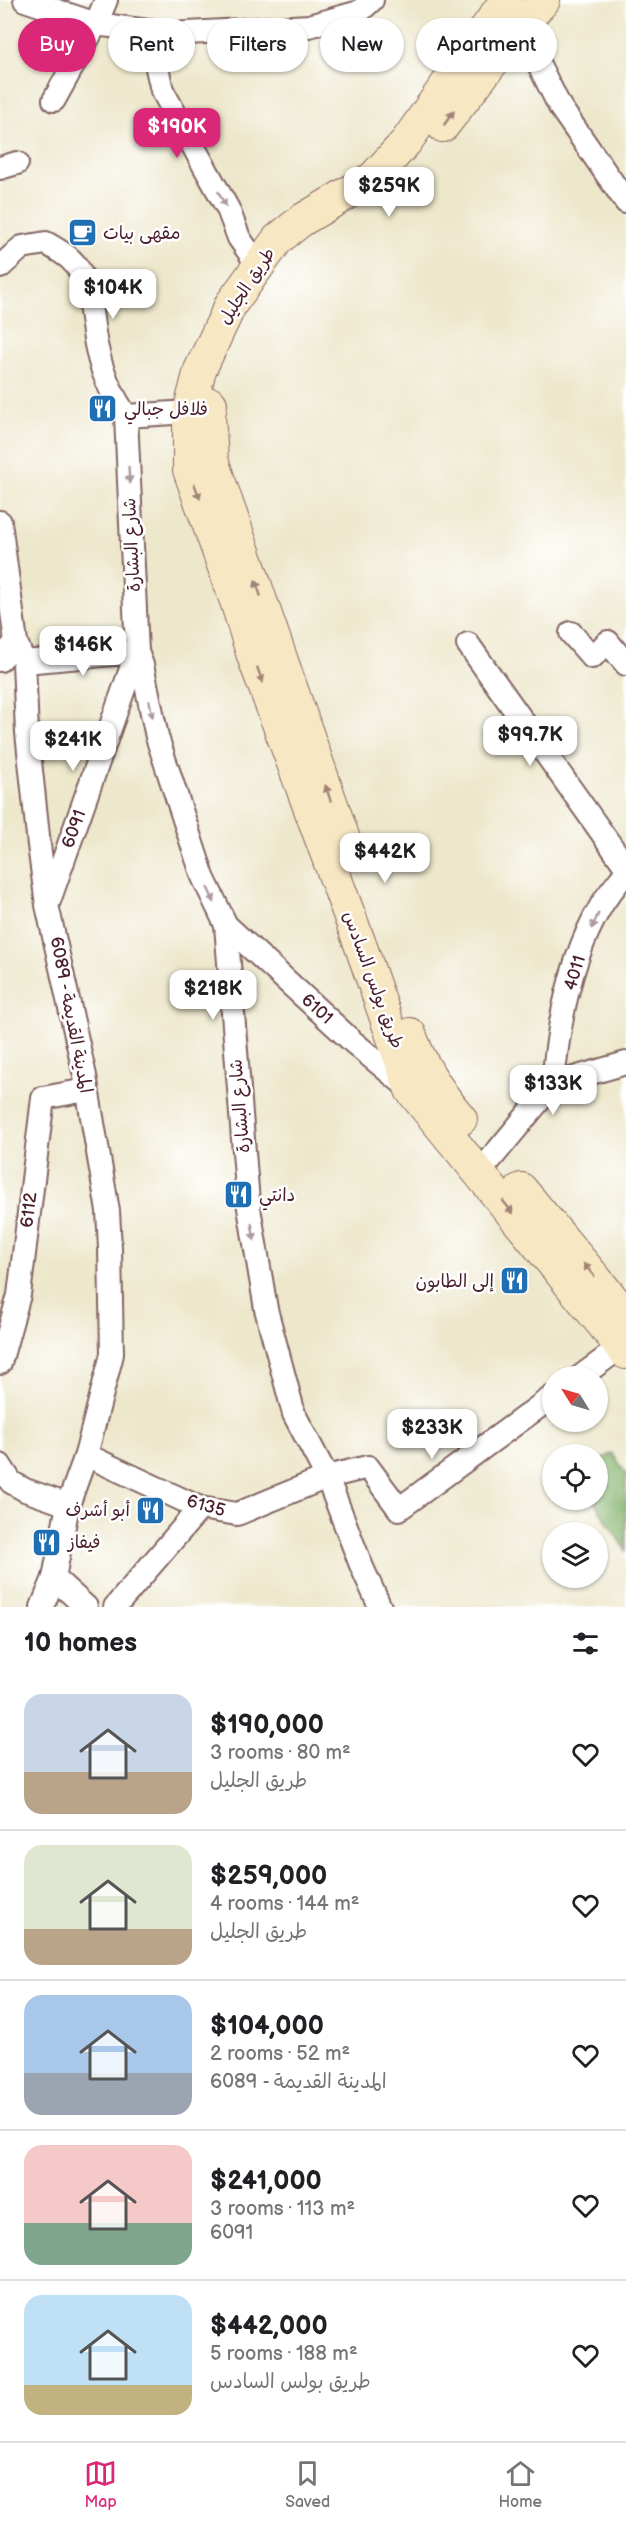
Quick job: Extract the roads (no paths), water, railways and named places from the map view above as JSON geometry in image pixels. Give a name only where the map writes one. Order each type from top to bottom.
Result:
[{"type":"street","points":[[25,0],[78,18]]},
{"type":"street","points":[[106,0],[96,24],[108,26]]},
{"type":"street","points":[[195,33],[309,26],[359,12],[372,0]]},
{"type":"street","name":"طريق الجليل","points":[[199,414],[200,370],[212,342],[231,304],[278,239],[302,220],[373,178],[406,142],[508,12],[544,0]]},
{"type":"street","points":[[508,12],[560,107],[626,202]]},
{"type":"street","name":"طريق الجليل","points":[[199,414],[235,332],[253,300],[288,255],[322,228],[384,193],[422,155],[508,12]]},
{"type":"street","points":[[54,100],[69,72]]},
{"type":"street","points":[[158,72],[162,90],[228,209],[239,238],[258,265]]},
{"type":"street","points":[[0,267],[22,247],[46,243],[71,259],[81,275],[92,307],[96,348],[110,391],[126,416],[199,414]]},
{"type":"street","name":"طريق بولس السادس","points":[[199,414],[189,470],[234,594],[253,656],[368,964],[411,1090],[486,1163],[626,1315]]},
{"type":"street","name":"طريق بولس السادس","points":[[199,414],[212,460],[263,602],[416,1053],[486,1163],[624,1350]]},
{"type":"street","name":"شارع البشارة","points":[[126,416],[137,652],[142,664],[157,737],[203,877],[226,925],[248,1202],[266,1309],[294,1414],[327,1477],[380,1607]]},
{"type":"street","name":"المدينة القديمة - 6089","points":[[0,522],[20,652],[39,845],[48,904],[85,1076],[108,1211],[112,1354],[86,1455],[68,1505],[54,1578],[42,1607]]},
{"type":"street","points":[[571,633],[592,657],[608,642],[626,664]]},
{"type":"street","points":[[468,644],[626,870]]},
{"type":"street","points":[[0,660],[20,652],[137,652]]},
{"type":"street","name":"6091","points":[[48,904],[137,652]]},
{"type":"street","name":"4011","points":[[553,1084],[557,1038],[576,964],[601,906],[626,870]]},
{"type":"street","name":"6101","points":[[226,925],[353,1042],[411,1090]]},
{"type":"street","points":[[486,1163],[553,1084],[626,1063]]},
{"type":"street","name":"6112","points":[[0,1362],[9,1293],[43,1098],[86,1090]]},
{"type":"street","points":[[598,1366],[624,1350]]},
{"type":"street","name":"6135","points":[[86,1455],[200,1508],[237,1514],[327,1477],[368,1467],[399,1509],[542,1404]]},
{"type":"street","points":[[4,1480],[68,1505]]},
{"type":"street","points":[[116,1607],[200,1508]]},
{"type":"street","points":[[54,1578],[86,1607]]},
{"type":"place","name":"مقهى بيات","points":[[82,233]]},
{"type":"place","name":"فلافل جبالي","points":[[103,409]]},
{"type":"place","name":"دانتي","points":[[238,1195]]},
{"type":"place","name":"إلى الطابون","points":[[515,1281]]},
{"type":"place","name":"أبو أشرف","points":[[151,1510]]},
{"type":"place","name":"فيفاز","points":[[47,1542]]}]
